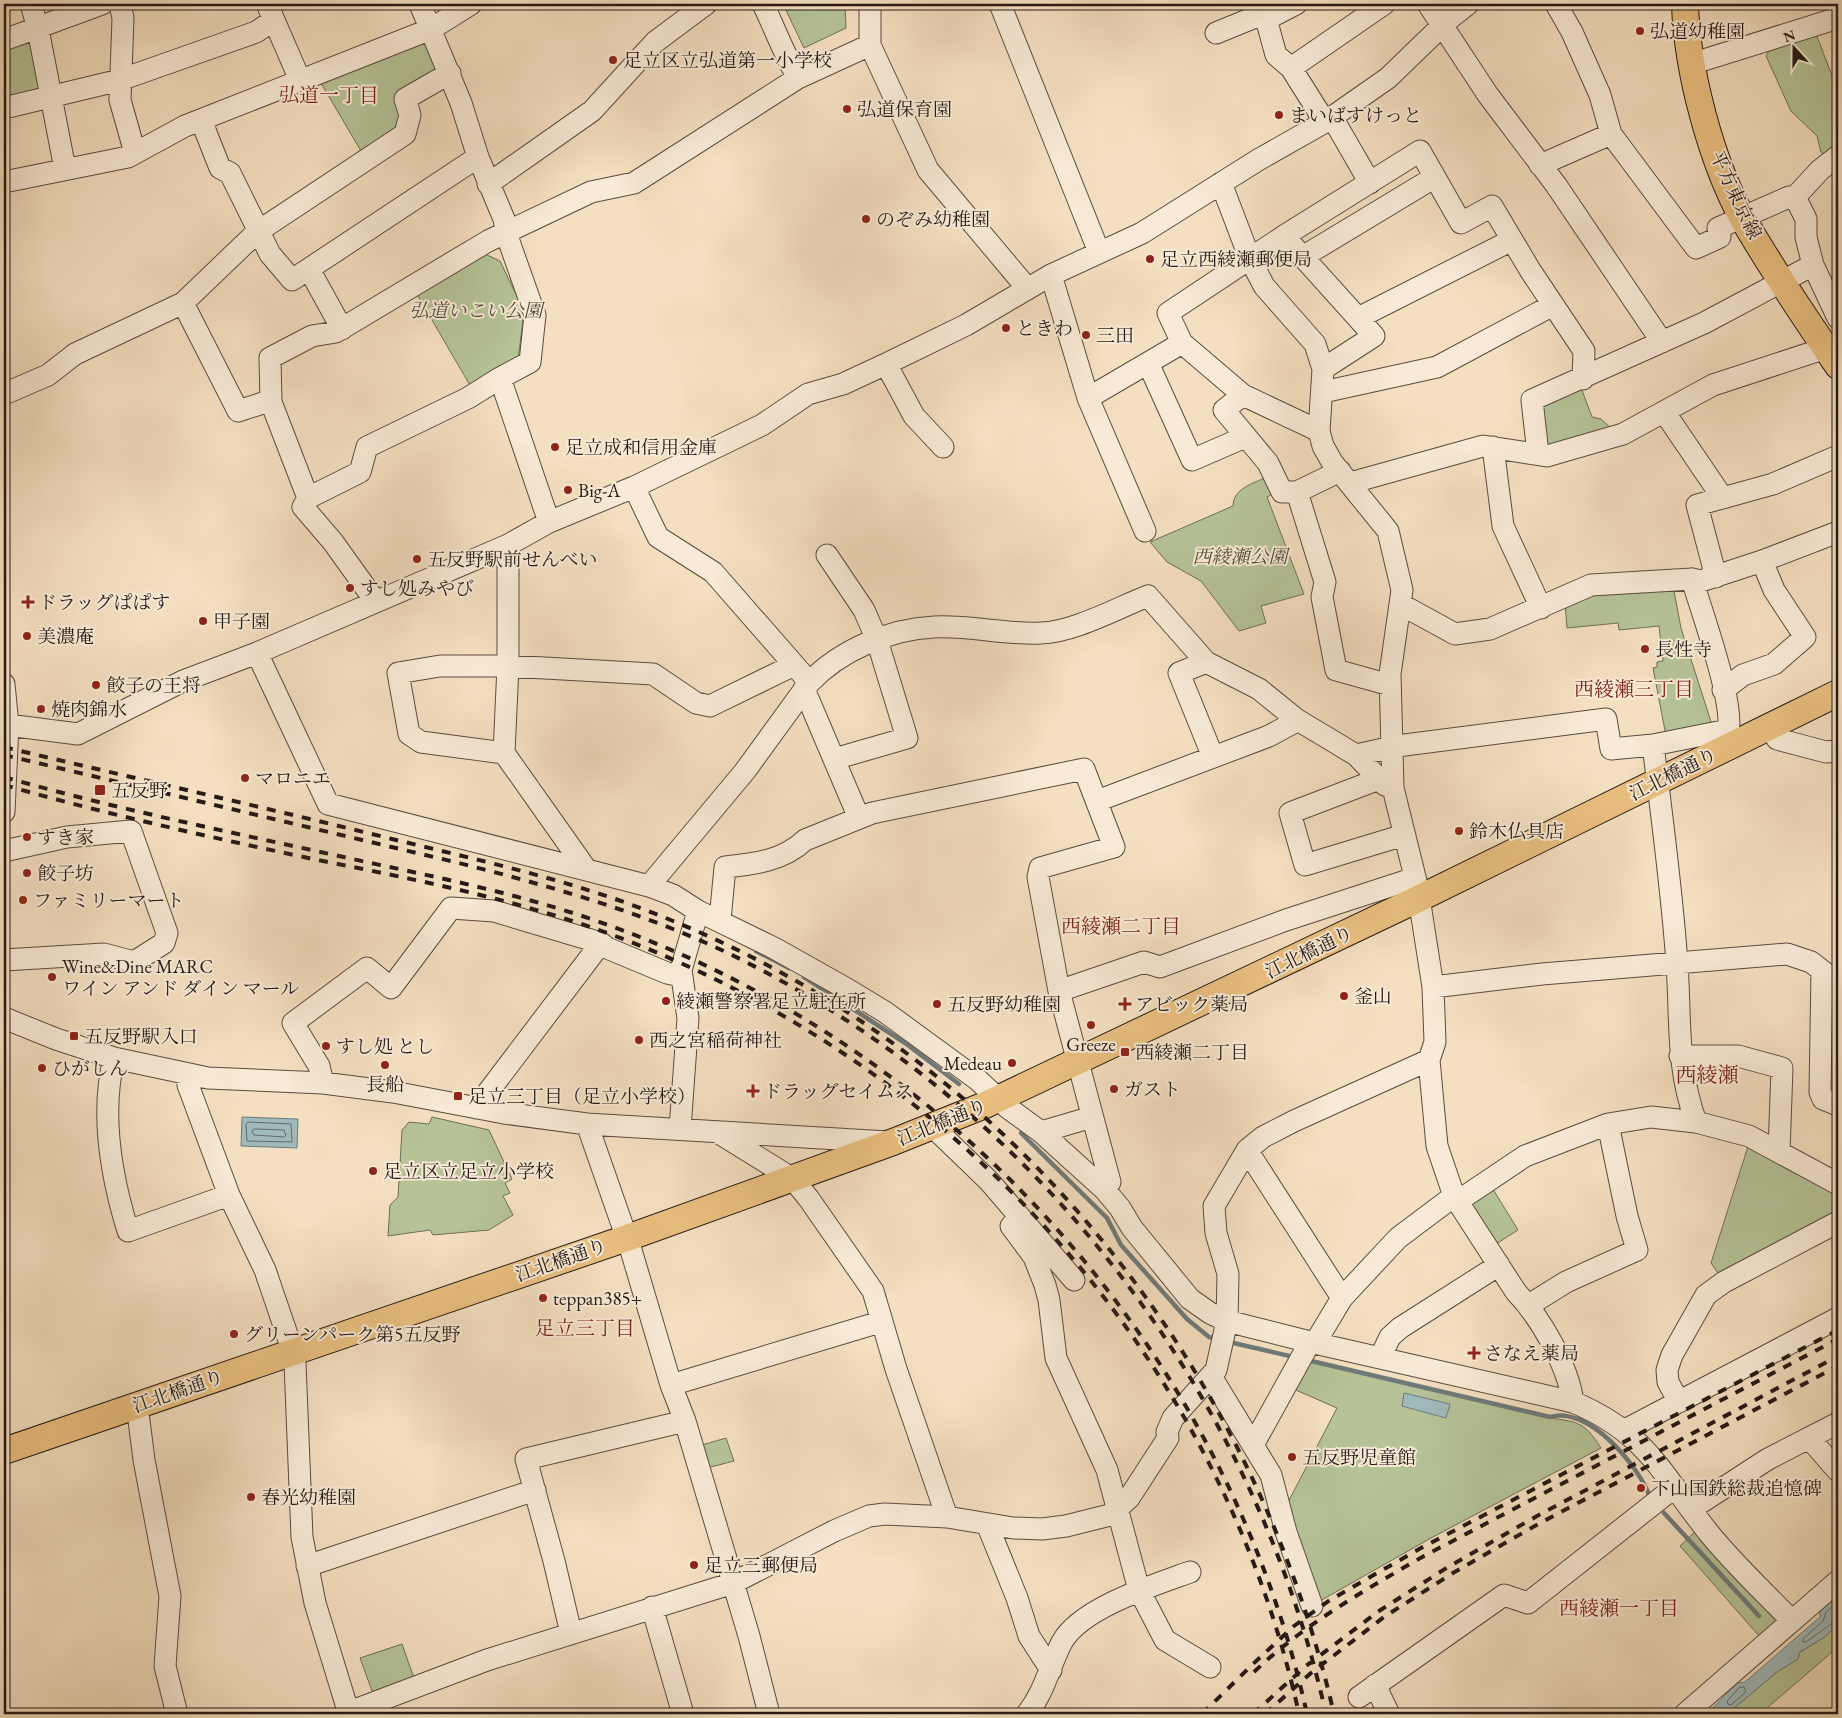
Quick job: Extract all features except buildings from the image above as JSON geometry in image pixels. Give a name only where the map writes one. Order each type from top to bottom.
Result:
[{"type":"main road","name":"平方東京線","points":[[1685,4],[1686,32],[1691,64],[1700,104],[1713,145],[1743,217],[1832,357]]},
{"type":"main road","name":"江北橋通り","points":[[4,1451],[627,1238],[893,1142],[999,1099],[1077,1062],[1418,888],[1657,782],[1731,739],[1770,727],[1838,693]]},
{"type":"street","points":[[31,4],[38,28],[65,169]]},
{"type":"street","points":[[4,40],[102,4]]},
{"type":"street","points":[[120,4],[123,18],[120,100],[135,153]]},
{"type":"street","points":[[376,602],[332,542],[303,507],[308,498],[360,472],[367,448],[468,398],[530,362],[535,315],[506,233],[504,219],[488,184],[450,74],[420,4]]},
{"type":"street","points":[[4,182],[128,157],[201,120],[431,28],[471,4]]},
{"type":"street","points":[[488,184],[592,112],[655,42],[706,4]]},
{"type":"street","points":[[764,4],[780,38],[782,49],[798,78]]},
{"type":"street","points":[[870,4],[870,45],[928,170],[1027,288]]},
{"type":"street","points":[[1000,4],[1098,252]]},
{"type":"street","points":[[1216,33],[1265,12],[1296,4]]},
{"type":"street","points":[[1291,68],[1384,4]]},
{"type":"street","points":[[1428,4],[1488,95],[1556,185],[1662,342]]},
{"type":"street","points":[[8,725],[78,734],[183,681],[258,653],[508,545],[549,522],[634,487],[762,425],[808,394],[843,384],[966,325],[1027,288],[1098,252],[1142,233],[1221,183],[1329,119],[1388,78],[1441,26],[1468,4]]},
{"type":"street","points":[[1556,4],[1572,32],[1600,95],[1612,134],[1696,248],[1720,238],[1718,228],[1789,197],[1794,197],[1820,170],[1838,156]]},
{"type":"street","points":[[4,108],[120,80],[256,32],[271,12]]},
{"type":"street","points":[[271,12],[300,80]]},
{"type":"street","points":[[1265,12],[1276,55],[1291,68],[1329,119],[1370,183]]},
{"type":"street","points":[[1691,64],[1838,18]]},
{"type":"street","points":[[308,498],[272,402],[270,358],[312,336],[336,332],[342,329],[488,241],[591,192],[634,183],[798,78],[870,45]]},
{"type":"street","points":[[4,394],[48,374],[75,354],[183,303],[257,232],[405,134],[410,115],[405,99],[450,74]]},
{"type":"street","points":[[201,120],[220,168],[230,173],[257,232],[270,254],[292,280],[478,157]]},
{"type":"street","points":[[1540,165],[1612,134]]},
{"type":"street","points":[[1319,431],[1243,395],[1182,343],[1168,313],[1284,236],[1420,151],[1461,223],[1492,206],[1553,305],[1584,351],[1583,379]]},
{"type":"street","points":[[1304,256],[1435,177]]},
{"type":"street","points":[[1221,183],[1250,259],[1264,286],[1315,344],[1323,369],[1319,431],[1323,446],[1345,477],[1388,530],[1402,590],[1402,605],[1390,674],[1391,747],[1386,783],[1404,835],[1418,888],[1434,987],[1435,1042],[1428,1060],[1437,1146],[1456,1199],[1499,1265],[1543,1327],[1568,1381],[1573,1402]]},
{"type":"street","points":[[1794,197],[1806,219],[1806,237],[1813,265],[1838,318]]},
{"type":"street","points":[[1284,236],[1374,336],[1323,369]]},
{"type":"street","points":[[1358,318],[1512,240]]},
{"type":"street","points":[[1538,454],[1532,400],[1583,379],[1704,323],[1813,265]]},
{"type":"street","points":[[309,269],[342,329]]},
{"type":"street","points":[[1051,276],[1088,398],[1145,531]]},
{"type":"street","points":[[183,303],[238,411],[263,402],[272,402]]},
{"type":"street","points":[[1323,392],[1438,367],[1553,305]]},
{"type":"street","points":[[1088,398],[1182,343]]},
{"type":"street","points":[[1243,395],[1224,410],[1268,463],[1282,492],[1296,492],[1345,477],[1483,446],[1547,456],[1623,434],[1714,385],[1832,357]]},
{"type":"street","points":[[1148,363],[1192,460],[1246,438]]},
{"type":"street","points":[[886,364],[914,416],[943,447]]},
{"type":"street","points":[[500,378],[549,522]]},
{"type":"street","points":[[1665,413],[1722,497]]},
{"type":"street","points":[[1493,447],[1502,526],[1540,608]]},
{"type":"street","points":[[1716,577],[1697,504],[1773,484],[1838,456]]},
{"type":"street","points":[[634,487],[658,538],[713,572],[794,665],[807,686],[834,760],[859,818]]},
{"type":"street","points":[[1296,492],[1325,582],[1322,597],[1336,670],[1390,685]]},
{"type":"street","points":[[1402,605],[1455,634],[1490,629],[1591,585],[1692,579],[1701,581],[1762,561],[1838,532]]},
{"type":"street","points":[[508,545],[508,666],[504,753],[586,869]]},
{"type":"street","points":[[827,555],[864,610],[877,640],[907,738],[834,760]]},
{"type":"street","points":[[1723,690],[1744,675],[1774,664],[1805,637],[1774,590],[1762,561]]},
{"type":"street","points":[[1692,579],[1723,690],[1730,721],[1731,739]]},
{"type":"street","points":[[649,886],[745,771],[807,686],[817,675],[851,652],[894,632],[936,627],[1042,633],[1069,627],[1148,596],[1206,662],[1259,689],[1296,719],[1356,755],[1386,783]]},
{"type":"street","points":[[258,653],[328,804],[649,886],[673,895],[698,911],[720,920],[774,948],[884,1012],[978,1080],[1022,1119],[1041,1132],[1105,1190],[1120,1208],[1132,1228],[1190,1300],[1227,1321],[1573,1402],[1600,1413],[1625,1430],[1644,1447],[1727,1554],[1791,1620]]},
{"type":"street","points":[[1206,662],[1179,674],[1213,757]]},
{"type":"street","points":[[504,753],[421,742],[415,739],[409,734],[398,672],[440,666],[508,666],[653,674],[696,703],[710,706],[794,665]]},
{"type":"street","points":[[4,809],[8,725],[6,685]]},
{"type":"street","points":[[1356,755],[1391,747],[1606,718],[1611,749],[1653,745],[1718,732],[1731,739]]},
{"type":"street","points":[[1098,801],[1269,736],[1293,723],[1296,719]]},
{"type":"street","points":[[1770,727],[1777,738],[1826,752],[1838,751]]},
{"type":"street","points":[[1653,745],[1677,965],[1680,1056],[1686,1095],[1696,1122]]},
{"type":"street","points":[[720,920],[725,866],[769,860],[798,847],[805,840],[872,813],[1084,769],[1098,801],[1114,847],[1040,868],[1038,878],[1059,991],[1110,1182],[1105,1190]]},
{"type":"street","points":[[1386,783],[1290,813],[1305,865],[1404,835]]},
{"type":"street","points":[[4,851],[67,837],[131,831],[167,933],[164,943],[134,962],[104,954],[4,960]]},
{"type":"street","points":[[1059,991],[1144,962],[1160,967],[1286,920],[1418,888]]},
{"type":"street","points":[[323,1083],[319,1066],[293,1022],[367,968],[391,988],[451,908],[494,911],[601,943],[616,952],[681,976]]},
{"type":"street","points":[[680,1129],[688,1018],[681,976],[698,911]]},
{"type":"street","points":[[476,1108],[601,943]]},
{"type":"street","points":[[1434,987],[1542,974],[1677,965],[1787,954],[1811,962],[1830,977],[1820,1092],[1823,1099],[1838,1105]]},
{"type":"street","points":[[4,1018],[56,1039],[114,1058],[187,1074],[228,1080],[323,1083],[393,1092],[476,1108],[587,1124],[893,1142]]},
{"type":"street","points":[[1680,1056],[1738,1056],[1782,1068],[1779,1152]]},
{"type":"street","points":[[114,1058],[107,1106],[114,1179],[128,1231],[229,1195]]},
{"type":"street","points":[[187,1074],[188,1085],[229,1195],[265,1270],[295,1363],[302,1537],[315,1603],[347,1713],[487,1660],[571,1632],[732,1583],[834,1531],[869,1516],[885,1514],[947,1517],[1013,1528],[1042,1529],[1066,1526],[1117,1511],[1129,1498],[1168,1438],[1167,1432],[1173,1418],[1212,1378],[1216,1370],[1227,1321],[1228,1274],[1216,1232],[1214,1206],[1247,1150],[1263,1136],[1294,1120],[1428,1060]]},
{"type":"street","points":[[1041,1132],[1092,1116]]},
{"type":"street","points":[[1253,1445],[1312,1342],[1342,1298],[1398,1238],[1525,1156],[1608,1124],[1651,1117],[1696,1122],[1749,1136],[1838,1184]]},
{"type":"street","points":[[587,1124],[627,1238],[671,1385],[685,1421],[770,1714]]},
{"type":"street","points":[[1523,1299],[1637,1250],[1627,1216],[1608,1124]]},
{"type":"street","points":[[932,1126],[989,1181],[1074,1280]]},
{"type":"street","points":[[716,1131],[792,1179],[809,1199],[872,1291],[880,1322],[947,1517]]},
{"type":"street","points":[[1247,1150],[1342,1298]]},
{"type":"street","points":[[1020,1218],[1012,1226],[1034,1258],[1045,1285],[1049,1300],[1056,1358],[1107,1470],[1138,1590],[1165,1640],[1210,1667]]},
{"type":"street","points":[[1679,1402],[1668,1382],[1667,1370],[1672,1355],[1706,1295],[1724,1282],[1838,1222]]},
{"type":"street","points":[[1380,1358],[1390,1337],[1400,1328],[1499,1265]]},
{"type":"street","points":[[1625,1430],[1838,1318]]},
{"type":"street","points":[[671,1385],[880,1322]]},
{"type":"street","points":[[1212,1378],[1271,1476],[1286,1532],[1312,1606]]},
{"type":"street","points":[[137,1405],[144,1460],[170,1596],[165,1666],[177,1714]]},
{"type":"street","points":[[571,1632],[526,1459],[685,1421]]},
{"type":"street","points":[[1691,1509],[1768,1459],[1838,1423]]},
{"type":"street","points":[[1810,1439],[1838,1471]]},
{"type":"street","points":[[1389,1714],[1367,1691],[1504,1595],[1528,1603],[1675,1487]]},
{"type":"street","points":[[307,1566],[535,1490]]},
{"type":"street","points":[[987,1524],[1017,1598],[1029,1636],[1051,1670]]},
{"type":"street","points":[[1028,1714],[1039,1700],[1062,1642],[1074,1626],[1138,1590],[1190,1572]]},
{"type":"street","points":[[1685,1714],[1838,1581]]},
{"type":"street","points":[[652,1607],[683,1714]]},
{"type":"green space","points":[[783,4],[845,4],[846,28],[804,48]]},
{"type":"green space","points":[[1816,34],[1838,91],[1838,147],[1827,156],[1821,152],[1817,136],[1791,111],[1766,56],[1769,51]]},
{"type":"green space","points":[[36,39],[46,89],[4,104],[4,49]]},
{"type":"green space","points":[[427,40],[441,72],[404,116],[399,128],[361,151],[321,83]]},
{"type":"green space","name":"弘道いこい公園","points":[[485,254],[500,261],[524,311],[518,361],[471,387],[415,291]]},
{"type":"green space","points":[[1579,382],[1592,417],[1601,419],[1616,433],[1548,454],[1534,401]]},
{"type":"green space","name":"西綾瀬公園","points":[[1270,476],[1279,491],[1267,497],[1304,594],[1261,606],[1266,623],[1239,631],[1201,581],[1167,562],[1150,542],[1233,506],[1234,500],[1241,490],[1252,483]]},
{"type":"green space","points":[[1613,591],[1674,591],[1681,628],[1713,728],[1666,736],[1653,668],[1657,667],[1657,662],[1663,661],[1659,626],[1619,630],[1618,623],[1567,628],[1565,603],[1578,597]]},
{"type":"green space","points":[[432,1117],[489,1130],[512,1179],[505,1183],[510,1193],[503,1196],[513,1215],[489,1230],[433,1235],[430,1230],[388,1236],[390,1205],[398,1197],[402,1130],[409,1122],[429,1124]]},
{"type":"green space","points":[[1750,1140],[1838,1188],[1838,1219],[1722,1279],[1711,1263]]},
{"type":"green space","points":[[1491,1186],[1518,1230],[1496,1244],[1468,1201]]},
{"type":"green space","points":[[1303,1359],[1550,1418],[1574,1422],[1585,1428],[1601,1448],[1431,1538],[1313,1605],[1284,1510],[1337,1408],[1289,1387]]},
{"type":"green space","points":[[726,1438],[734,1461],[703,1469],[695,1447]]},
{"type":"green space","points":[[1698,1529],[1783,1621],[1760,1637],[1680,1546]]},
{"type":"green space","points":[[1838,1625],[1838,1647],[1760,1714],[1727,1714],[1777,1672],[1798,1659],[1799,1653],[1823,1638]]},
{"type":"green space","points":[[402,1644],[416,1684],[375,1699],[360,1658]]},
{"type":"water","points":[[242,1117],[298,1119],[297,1148],[241,1146]]},
{"type":"water","points":[[1404,1393],[1450,1404],[1446,1418],[1402,1406]]},
{"type":"water","points":[[1838,1596],[1838,1625],[1823,1638],[1800,1652],[1798,1659],[1777,1672],[1727,1714],[1707,1714],[1737,1683],[1745,1682],[1820,1617],[1820,1610]]},
{"type":"waterway","points":[[756,951],[789,968]]},
{"type":"waterway","points":[[804,977],[905,1043],[959,1084]]},
{"type":"waterway","points":[[1021,1133],[1107,1218],[1121,1245],[1187,1319],[1209,1337],[1216,1339]]},
{"type":"waterway","points":[[1229,1342],[1294,1357]]},
{"type":"waterway","points":[[1307,1360],[1550,1417],[1565,1416],[1580,1420],[1610,1440],[1623,1454],[1635,1469],[1650,1497]]},
{"type":"waterway","points":[[1664,1513],[1759,1616]]},
{"type":"railway","points":[[4,747],[463,856],[534,874],[604,895],[673,921],[795,980],[907,1054],[1009,1140],[1100,1237],[1178,1345],[1244,1461],[1296,1585],[1334,1714]]},
{"type":"railway","points":[[4,755],[459,863],[599,902],[667,927],[734,956],[843,1018],[943,1091],[1034,1175],[1115,1269],[1186,1370],[1245,1479],[1292,1594],[1326,1714]]},
{"type":"railway","points":[[4,777],[139,812],[472,885],[576,914],[709,967],[832,1036],[945,1120],[1047,1218],[1135,1328],[1209,1448],[1267,1577],[1307,1714]]},
{"type":"railway","points":[[4,785],[196,834],[456,889],[562,918],[596,929],[723,983],[842,1053],[951,1136],[1049,1231],[1134,1338],[1205,1455],[1260,1581],[1299,1714]]},
{"type":"railway","points":[[1202,1714],[1294,1626],[1330,1600],[1421,1548],[1838,1330]]},
{"type":"railway","points":[[1254,1672],[1293,1639],[1335,1609],[1424,1556],[1838,1339]]},
{"type":"railway","points":[[1253,1714],[1306,1666],[1379,1611],[1448,1567],[1537,1516],[1838,1356]]},
{"type":"railway","points":[[1265,1714],[1311,1673],[1384,1617],[1453,1573],[1540,1523],[1838,1366]]},
{"type":"place","name":"弘道幼稚園","points":[[1640,31]]},
{"type":"place","name":"足立区立弘道第一小学校","points":[[613,60]]},
{"type":"place","name":"弘道保育園","points":[[847,109]]},
{"type":"place","name":"まいばすけっと","points":[[1279,115]]},
{"type":"place","name":"のぞみ幼稚園","points":[[866,219]]},
{"type":"place","name":"足立西綾瀬郵便局","points":[[1150,259]]},
{"type":"place","name":"ときわ","points":[[1006,328]]},
{"type":"place","name":"三田","points":[[1086,335]]},
{"type":"place","name":"足立成和信用金庫","points":[[555,447]]},
{"type":"place","name":"Big-A","points":[[568,490]]},
{"type":"place","name":"五反野駅前せんべい","points":[[417,559]]},
{"type":"place","name":"すし処みやび","points":[[350,588]]},
{"type":"place","name":"ドラッグぱぱす","points":[[28,602]]},
{"type":"place","name":"甲子園","points":[[203,621]]},
{"type":"place","name":"美濃庵","points":[[27,636]]},
{"type":"place","name":"長性寺","points":[[1645,649]]},
{"type":"place","name":"餃子の王将","points":[[96,685]]},
{"type":"place","name":"焼肉錦水","points":[[41,709]]},
{"type":"place","name":"マロニエ","points":[[245,778]]},
{"type":"place","name":"五反野","points":[[100,790]]},
{"type":"place","name":"鈴木仏具店","points":[[1459,831]]},
{"type":"place","name":"すき家","points":[[27,837]]},
{"type":"place","name":"餃子坊","points":[[27,873]]},
{"type":"place","name":"ファミリーマート","points":[[23,900]]},
{"type":"place","name":"Wine&Dine MARC ワイン アンド ダイン マール","points":[[52,977]]},
{"type":"place","name":"釜山","points":[[1344,996]]},
{"type":"place","name":"綾瀬警察署足立駐在所","points":[[666,1001]]},
{"type":"place","name":"五反野幼稚園","points":[[937,1004]]},
{"type":"place","name":"アビック薬局","points":[[1125,1004]]},
{"type":"place","name":"Greeze","points":[[1091,1025]]},
{"type":"place","name":"五反野駅入口","points":[[74,1036]]},
{"type":"place","name":"西之宮稲荷神社","points":[[639,1040]]},
{"type":"place","name":"すし処 とし","points":[[326,1046]]},
{"type":"place","name":"西綾瀬二丁目","points":[[1125,1052]]},
{"type":"place","name":"Medeau","points":[[1012,1063]]},
{"type":"place","name":"長船","points":[[385,1065]]},
{"type":"place","name":"ひがしん","points":[[42,1068]]},
{"type":"place","name":"ガスト","points":[[1114,1089]]},
{"type":"place","name":"ドラッグセイムス","points":[[753,1091]]},
{"type":"place","name":"足立三丁目（足立小学校）","points":[[458,1096]]},
{"type":"place","name":"足立区立足立小学校","points":[[373,1171]]},
{"type":"place","name":"teppan385+","points":[[543,1298]]},
{"type":"place","name":"グリーンパーク第5五反野","points":[[234,1334]]},
{"type":"place","name":"さなえ薬局","points":[[1474,1353]]},
{"type":"place","name":"五反野児童館","points":[[1292,1457]]},
{"type":"place","name":"下山国鉄総裁追憶碑","points":[[1641,1488]]},
{"type":"place","name":"春光幼稚園","points":[[251,1497]]},
{"type":"place","name":"足立三郵便局","points":[[694,1565]]},
{"type":"district","name":"弘道一丁目","points":[[329,95]]},
{"type":"district","name":"西綾瀬三丁目","points":[[1634,689]]},
{"type":"district","name":"西綾瀬二丁目","points":[[1121,926]]},
{"type":"district","name":"西綾瀬","points":[[1707,1074]]},
{"type":"district","name":"足立三丁目","points":[[585,1328]]},
{"type":"district","name":"西綾瀬一丁目","points":[[1619,1608]]}]
